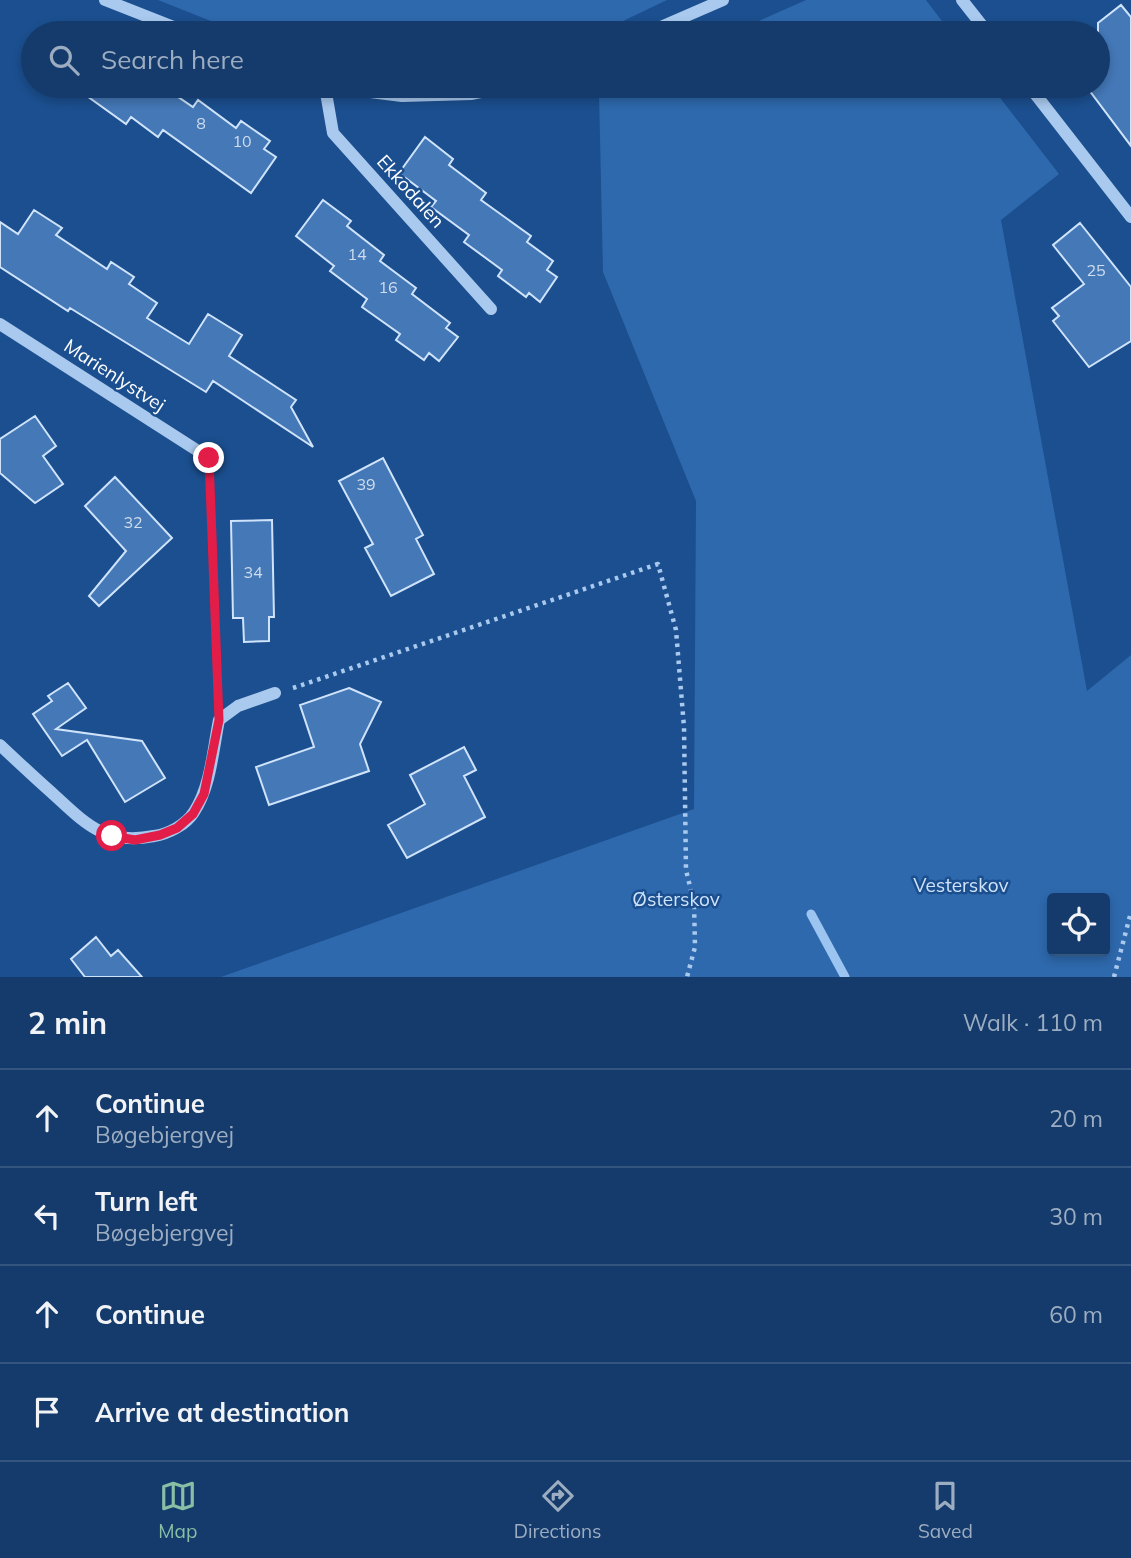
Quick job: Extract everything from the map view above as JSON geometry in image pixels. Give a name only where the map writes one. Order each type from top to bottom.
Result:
[{"type":"street","points":[[105,0],[159,21]]},
{"type":"street","points":[[675,21],[723,0]]},
{"type":"street","points":[[962,0],[979,21]]},
{"type":"street","name":"Ekkodalen","points":[[326,98],[333,133],[491,309]]},
{"type":"street","points":[[1038,98],[1131,217]]},
{"type":"street","name":"Marienlystvej","points":[[0,324],[209,458]]},
{"type":"street","points":[[0,745],[89,827],[112,836],[135,840],[177,828],[193,814],[204,794],[219,720],[238,706],[275,694]]},
{"type":"path","points":[[209,458],[219,720]]},
{"type":"path","points":[[275,694],[658,564],[676,630],[684,727],[686,870],[694,903],[695,947],[687,977]]},
{"type":"path","points":[[1114,977],[1131,912]]},
{"type":"green space","points":[[158,0],[667,0],[623,21],[211,21]]},
{"type":"green space","points":[[806,0],[926,0],[942,21],[759,21]]},
{"type":"green space","points":[[599,98],[1000,98],[1059,174],[1001,220],[1087,691],[1131,655],[1131,977],[221,977],[694,809],[696,501],[603,272]]},
{"type":"building","points":[[1121,5],[1131,17],[1131,146],[1095,98],[1110,98],[1110,21],[1101,21]]},
{"type":"building","points":[[90,98],[180,98],[193,107],[198,100],[236,128],[241,121],[270,141],[264,149],[276,157],[251,193],[163,130],[158,137],[131,117],[126,124]]},
{"type":"building","points":[[425,137],[453,159],[449,165],[486,193],[481,200],[531,236],[527,242],[553,261],[547,270],[557,277],[540,302],[529,293],[526,297],[498,276],[502,270],[464,242],[469,235],[431,207],[436,201],[399,173]]},
{"type":"building","points":[[323,200],[351,221],[347,226],[384,255],[380,261],[416,288],[412,294],[450,323],[446,328],[458,337],[439,361],[429,353],[424,360],[396,340],[400,334],[362,307],[367,299],[330,271],[334,266],[296,236]]},
{"type":"building","points":[[34,210],[62,228],[56,235],[107,269],[111,262],[134,277],[129,284],[157,303],[147,318],[189,344],[208,314],[242,335],[229,356],[296,400],[291,407],[313,447],[213,381],[206,392],[70,308],[68,311],[0,267],[0,222],[18,234]]},
{"type":"building","points":[[1080,223],[1131,287],[1131,341],[1089,367],[1053,321],[1059,316],[1052,308],[1084,284],[1053,245]]},
{"type":"building","points":[[35,416],[56,446],[43,456],[63,484],[35,503],[0,473],[0,439]]},
{"type":"building","points":[[383,458],[423,535],[416,539],[434,574],[391,596],[365,548],[373,544],[339,481]]},
{"type":"building","points":[[115,477],[172,538],[99,606],[89,596],[126,551],[85,506]]},
{"type":"building","points":[[272,520],[274,617],[269,617],[269,641],[244,642],[243,618],[233,618],[231,521]]},
{"type":"building","points":[[68,683],[86,708],[56,729],[142,741],[165,778],[125,802],[87,740],[62,756],[33,714],[52,701],[48,696]]},
{"type":"building","points":[[349,688],[381,702],[360,744],[369,771],[269,805],[256,767],[314,747],[300,705]]},
{"type":"building","points":[[464,747],[476,770],[464,776],[485,817],[407,858],[388,825],[425,804],[410,775]]},
{"type":"building","points":[[96,937],[111,956],[118,950],[142,977],[85,977],[71,959]]},
{"type":"waterway","points":[[811,914],[845,977]]},
{"type":"route","points":[[112,836],[135,840],[177,828],[193,814],[204,794],[219,720],[209,458]]},
{"type":"park label","name":"Vesterskov","points":[[961,885]]},
{"type":"park label","name":"Østerskov","points":[[676,899]]}]
